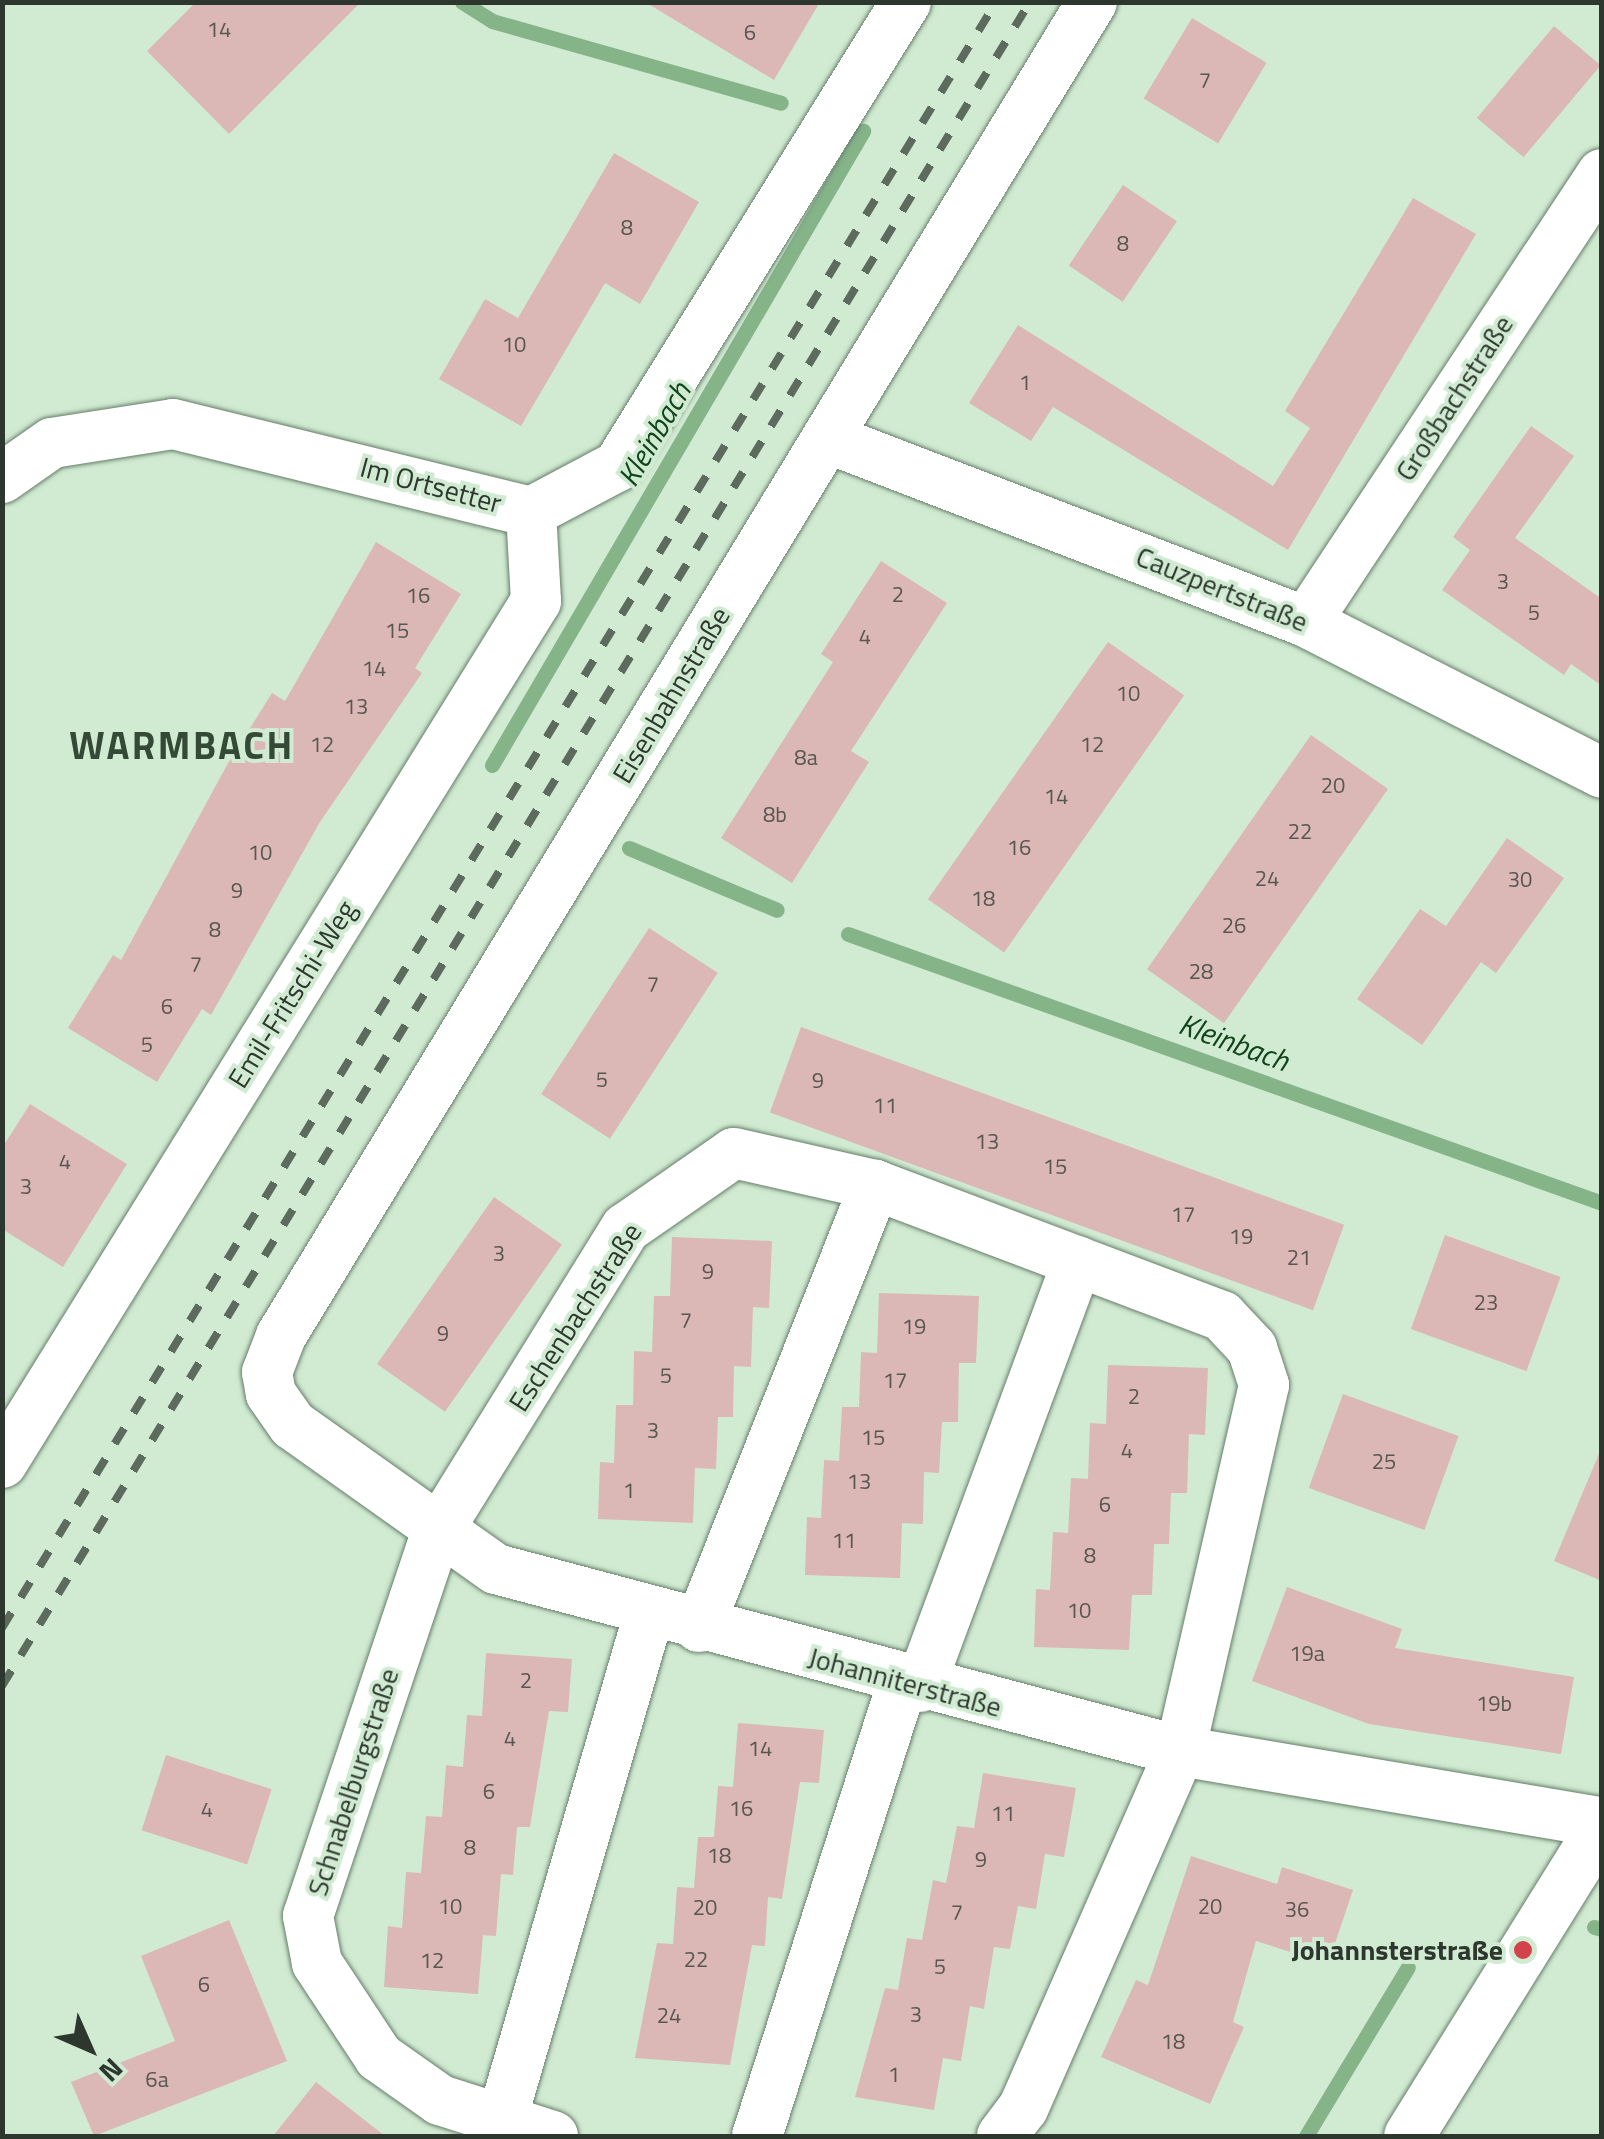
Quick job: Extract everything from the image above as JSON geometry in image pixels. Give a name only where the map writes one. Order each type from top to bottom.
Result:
[{"type":"street","name":"Im Ortsetter","points":[[2,478],[52,443],[172,424],[532,512],[618,466],[906,2]]},
{"type":"street","name":"Eisenbahnstraße","points":[[271,1394],[267,1372],[281,1336],[1092,2]]},
{"type":"street","name":"Großbachstraße","points":[[1306,622],[1602,174]]},
{"type":"street","name":"Cauzpertstraße","points":[[827,438],[1306,622],[1602,773]]},
{"type":"street","name":"Emil-Fritschi-Weg","points":[[2,1463],[536,601],[532,512]]},
{"type":"street","name":"Eschenbachstraße","points":[[436,1534],[626,1228],[665,1195],[734,1153],[875,1185],[1222,1316],[1252,1348],[1264,1386],[1180,1752]]},
{"type":"street","points":[[699,1627],[875,1185]]},
{"type":"street","points":[[757,2136],[912,1684],[1078,1262]]},
{"type":"street","name":"Johanniterstraße","points":[[271,1394],[292,1425],[436,1534],[496,1569],[912,1684],[1180,1752],[1602,1824]]},
{"type":"street","name":"Schnabelburgstraße","points":[[436,1534],[308,1916],[317,1964],[380,2057],[440,2100],[553,2136]]},
{"type":"street","points":[[502,2118],[650,1610]]},
{"type":"street","points":[[1002,2136],[1023,2108],[1180,1752]]},
{"type":"street","points":[[1409,2136],[1602,1824]]},
{"type":"building","points":[[196,2],[361,2],[229,134],[147,51]]},
{"type":"building","points":[[645,2],[820,2],[774,80]]},
{"type":"building","points":[[1192,18],[1267,63],[1218,143],[1144,99]]},
{"type":"building","points":[[1554,26],[1601,65],[1524,157],[1477,118]]},
{"type":"building","points":[[614,153],[699,202],[640,304],[605,283],[521,426],[439,379],[485,299],[518,318]]},
{"type":"building","points":[[1123,185],[1177,221],[1123,302],[1069,265]]},
{"type":"building","points":[[1413,198],[1476,234],[1288,550],[1053,407],[1031,441],[969,403],[1018,325],[1273,486],[1310,428],[1285,411]]},
{"type":"building","points":[[1531,426],[1574,456],[1515,538],[1602,599],[1602,686],[1571,664],[1564,675],[1442,590],[1470,550],[1453,537]]},
{"type":"building","points":[[376,542],[461,594],[415,668],[422,673],[320,822],[211,1015],[202,1009],[157,1082],[68,1028],[113,955],[121,960],[227,765],[272,693],[285,701]]},
{"type":"building","points":[[881,561],[947,603],[851,751],[869,762],[792,883],[721,838],[833,662],[821,654]]},
{"type":"building","points":[[1108,642],[1184,695],[1004,953],[928,899]]},
{"type":"building","points":[[1311,735],[1388,789],[1224,1023],[1147,969]]},
{"type":"building","points":[[1507,838],[1564,878],[1496,973],[1481,962],[1422,1045],[1357,999],[1420,909],[1446,926]]},
{"type":"building","points":[[649,928],[718,973],[610,1139],[541,1094]]},
{"type":"building","points":[[801,1027],[1344,1225],[1313,1310],[770,1113]]},
{"type":"building","points":[[30,1104],[127,1164],[63,1267],[2,1229],[2,1148]]},
{"type":"building","points":[[494,1197],[562,1245],[445,1412],[377,1364]]},
{"type":"building","points":[[1445,1235],[1561,1277],[1526,1371],[1411,1329]]},
{"type":"building","points":[[672,1237],[772,1241],[769,1308],[753,1307],[751,1367],[734,1366],[733,1417],[718,1417],[716,1469],[695,1468],[693,1523],[598,1519],[600,1462],[614,1463],[616,1405],[633,1405],[634,1351],[652,1352],[654,1296],[670,1296]]},
{"type":"building","points":[[879,1293],[979,1296],[976,1363],[959,1363],[958,1422],[942,1422],[939,1473],[924,1472],[923,1524],[902,1523],[900,1578],[805,1575],[807,1517],[821,1518],[824,1460],[839,1461],[842,1407],[859,1407],[861,1352],[877,1353]]},
{"type":"building","points":[[1108,1365],[1208,1368],[1205,1435],[1189,1434],[1187,1493],[1171,1493],[1169,1544],[1154,1544],[1152,1595],[1132,1595],[1129,1650],[1034,1647],[1036,1589],[1050,1590],[1053,1532],[1068,1533],[1071,1478],[1088,1479],[1090,1423],[1106,1424]]},
{"type":"building","points":[[1343,1394],[1459,1436],[1424,1530],[1309,1488]]},
{"type":"building","points":[[1602,1449],[1602,1581],[1554,1561]]},
{"type":"building","points":[[1287,1587],[1402,1629],[1395,1648],[1574,1677],[1561,1754],[1369,1724],[1252,1681]]},
{"type":"building","points":[[486,1653],[572,1659],[568,1712],[549,1711],[530,1827],[517,1827],[513,1875],[501,1874],[496,1936],[483,1935],[478,1994],[384,1987],[388,1926],[402,1928],[406,1872],[421,1873],[426,1816],[442,1817],[446,1765],[463,1767],[467,1715],[482,1716]]},
{"type":"building","points":[[738,1723],[824,1730],[819,1783],[800,1782],[782,1899],[768,1897],[765,1946],[752,1945],[730,2065],[635,2058],[657,1943],[673,1944],[677,1887],[694,1888],[698,1837],[714,1837],[718,1786],[733,1787]]},
{"type":"building","points":[[166,1755],[272,1789],[247,1864],[142,1830]]},
{"type":"building","points":[[983,1773],[1076,1788],[1064,1857],[1045,1854],[1036,1909],[1018,1906],[1010,1949],[994,1947],[984,2009],[970,2006],[961,2061],[943,2058],[934,2110],[855,2097],[885,1988],[898,1990],[907,1938],[922,1940],[933,1880],[946,1883],[957,1826],[974,1828]]},
{"type":"building","points":[[1191,1856],[1277,1884],[1282,1867],[1353,1890],[1328,1964],[1256,1941],[1233,2022],[1244,2027],[1210,2104],[1101,2057],[1136,1980],[1148,1985]]},
{"type":"building","points":[[229,1920],[287,2061],[94,2136],[71,2082],[175,2041],[141,1956]]},
{"type":"building","points":[[316,2082],[385,2136],[273,2136]]},
{"type":"waterway","name":"Kleinbach","points":[[462,2],[492,21],[781,103]]},
{"type":"waterway","name":"Kleinbach","points":[[492,765],[863,131]]},
{"type":"waterway","name":"Kleinbach","points":[[629,848],[777,910]]},
{"type":"waterway","name":"Kleinbach","points":[[848,934],[1602,1203]]},
{"type":"waterway","name":"WARMBACH","points":[[1594,1927],[1602,1929]]},
{"type":"waterway","name":"WARMBACH","points":[[1306,2136],[1408,1967]]},
{"type":"railway","points":[[2,1628],[996,2]]},
{"type":"railway","points":[[2,1686],[1030,2]]},
{"type":"place","name":"Johannsterstraße","points":[[1523,1950]]},
{"type":"district","name":"WARMBACH","points":[[182,746]]}]
